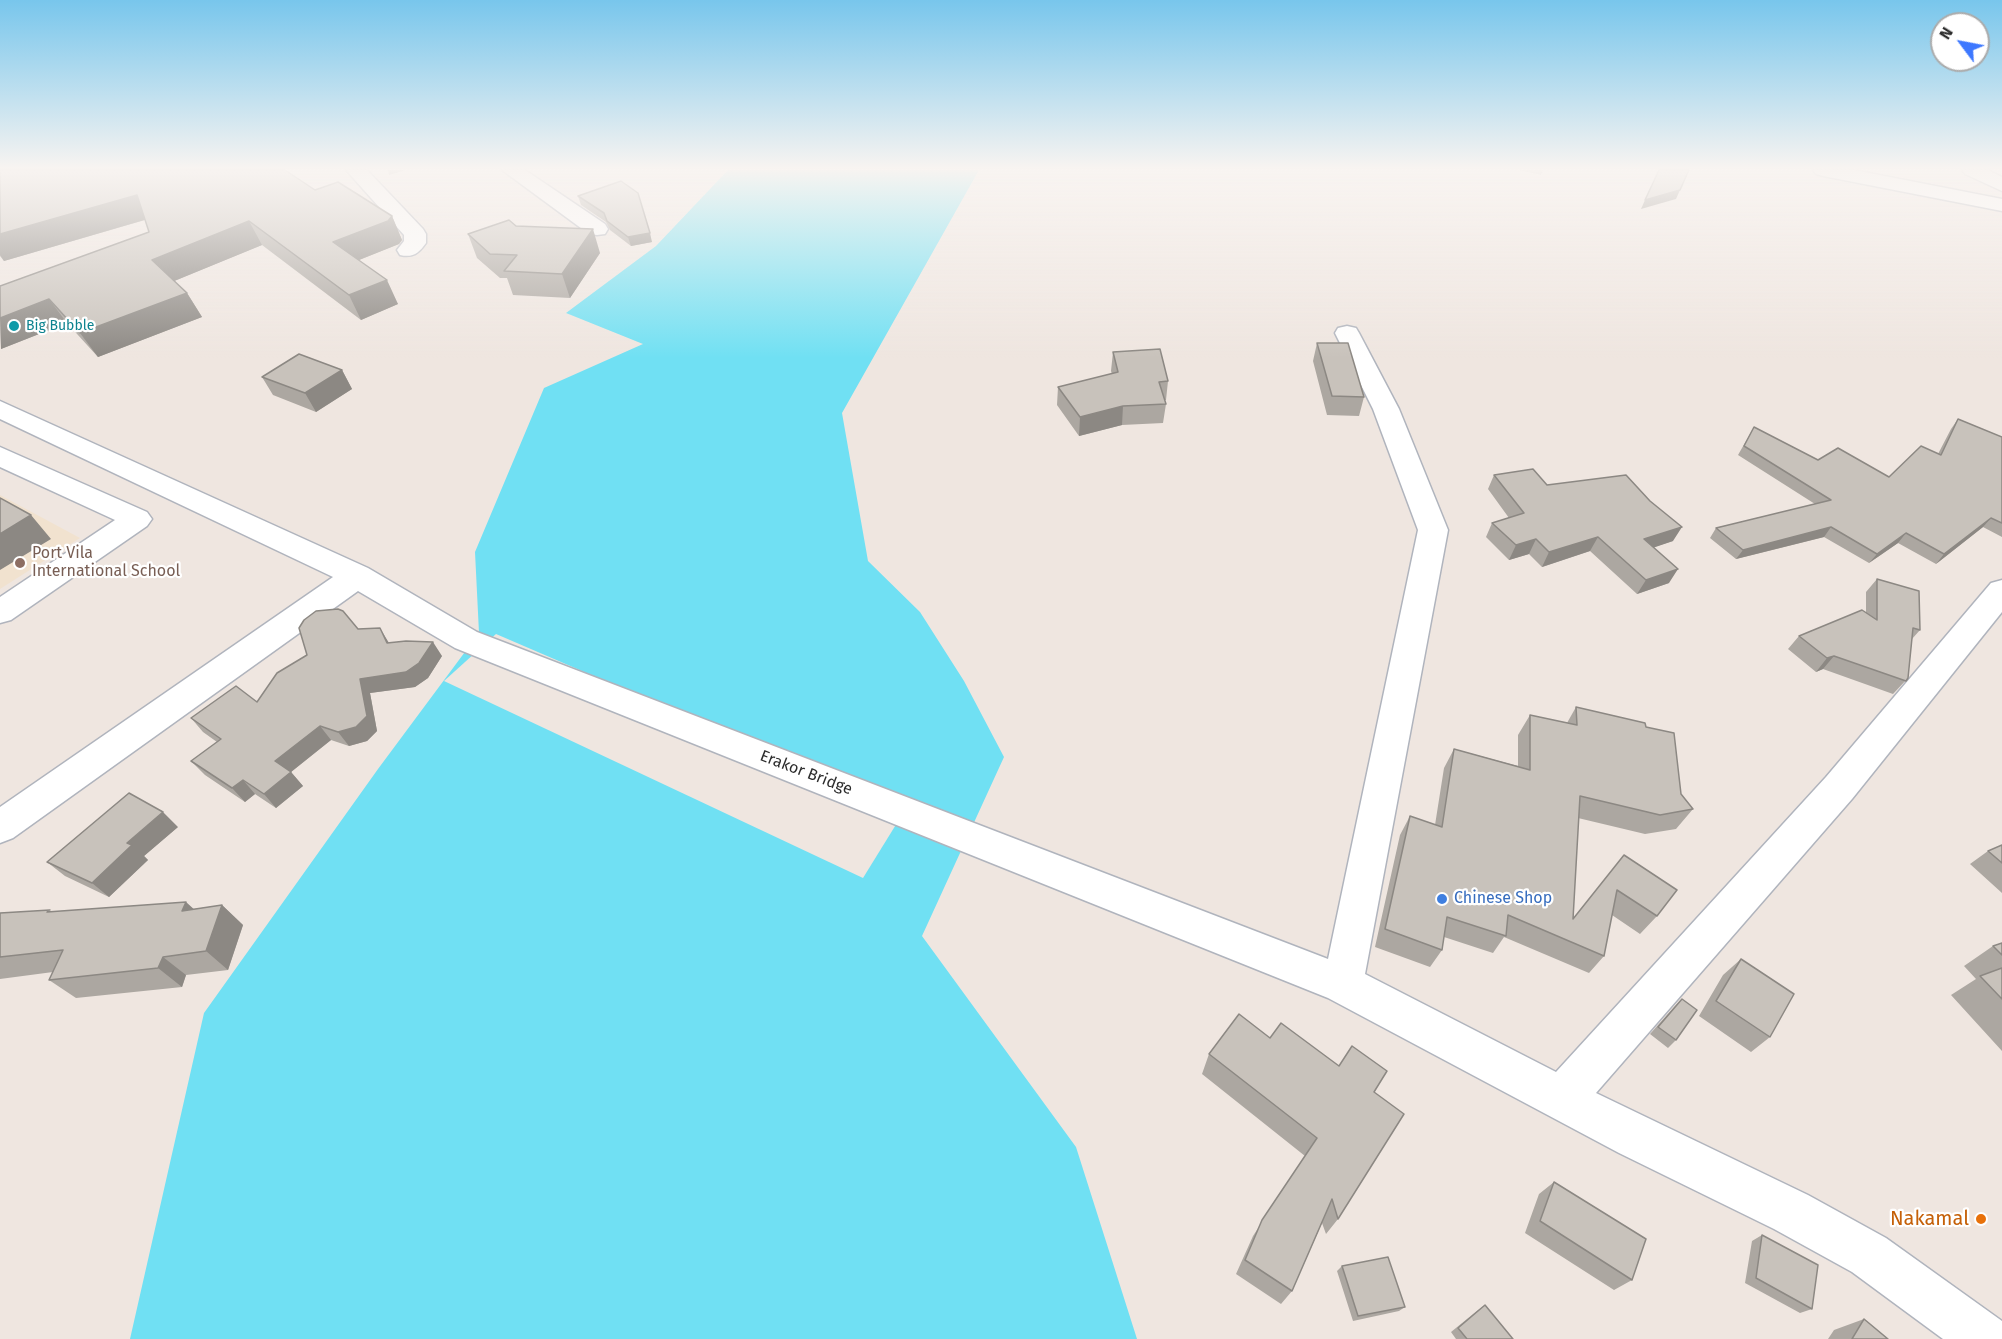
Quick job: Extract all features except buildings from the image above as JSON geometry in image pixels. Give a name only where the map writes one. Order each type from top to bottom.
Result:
[{"type":"street","points":[[408,250],[415,243],[414,232]]},
{"type":"street","points":[[1343,984],[1433,530],[1386,410],[1347,333]]},
{"type":"street","name":"Erakor Bridge","points":[[8,421],[68,441],[357,576],[466,640],[1343,984],[1635,1137],[1791,1212],[1869,1255],[1985,1339]]},
{"type":"street","points":[[35,471],[68,441]]},
{"type":"street","points":[[0,456],[136,519],[0,612]]},
{"type":"street","points":[[113,507],[158,483]]},
{"type":"street","points":[[0,827],[357,576]]},
{"type":"street","points":[[1561,1099],[1839,788],[2002,591]]},
{"type":"shaded area","name":"Port Vila International School","points":[[0,495],[80,538],[0,589]]},
{"type":"water","points":[[669,232],[944,232],[842,413],[868,561],[920,612],[964,681],[1004,757],[922,936],[1076,1147],[1137,1339],[130,1339],[204,1013],[378,769],[479,633],[475,552],[544,388],[643,344],[566,313],[656,246]]},
{"type":"pier","points":[[496,634],[905,810],[863,878],[444,681]]},
{"type":"place","name":"Big Bubble","points":[[14,326]]},
{"type":"place","name":"Port Vila International School","points":[[20,563]]},
{"type":"place","name":"Chinese Shop","points":[[1442,899]]},
{"type":"place","name":"Nakamal","points":[[1981,1219]]}]
